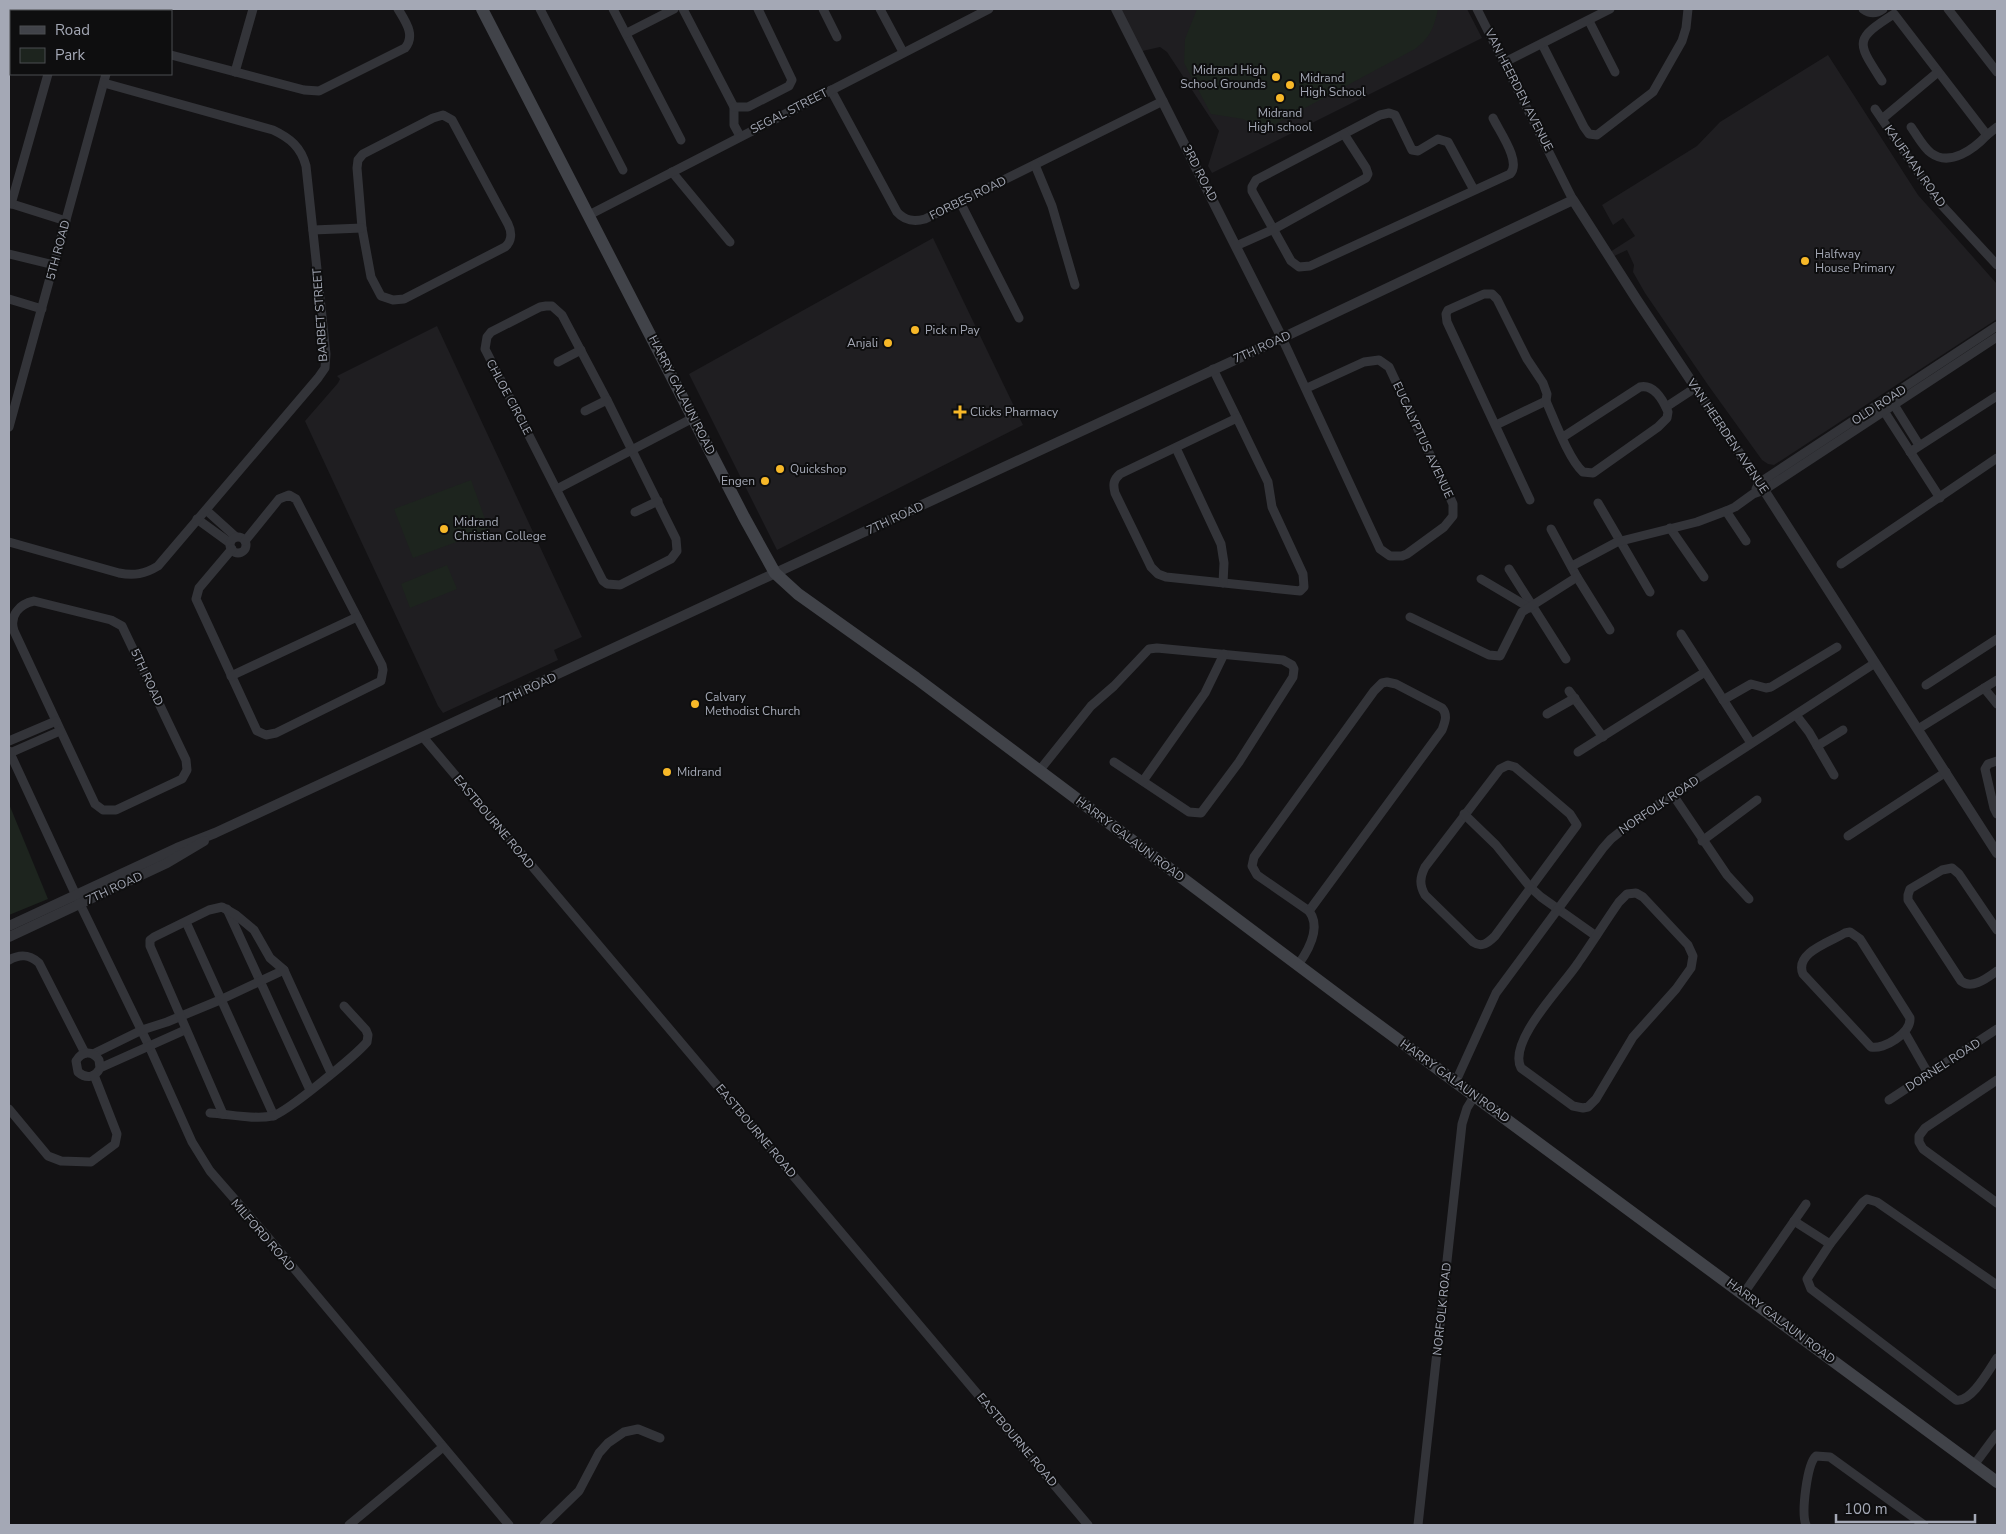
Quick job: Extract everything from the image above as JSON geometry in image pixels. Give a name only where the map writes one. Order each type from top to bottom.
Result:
[{"type":"main road","name":"HARRY GALAUN ROAD","points":[[482,9],[775,573],[798,594],[916,678],[1298,965],[1744,1293],[1997,1482]]},
{"type":"street","points":[[236,72],[253,9]]},
{"type":"street","points":[[172,55],[304,90],[319,91],[405,48],[409,41],[410,31],[398,9]]},
{"type":"street","points":[[540,9],[623,170]]},
{"type":"street","points":[[613,9],[681,140]]},
{"type":"street","points":[[627,33],[674,9]]},
{"type":"street","points":[[683,9],[734,107],[734,125],[740,136]]},
{"type":"street","points":[[734,107],[748,107],[791,83],[792,77],[758,9]]},
{"type":"street","points":[[823,9],[837,37]]},
{"type":"street","points":[[880,9],[903,52]]},
{"type":"street","name":"SEGAL STREET","points":[[589,215],[989,9]]},
{"type":"street","name":"3RD ROAD","points":[[1116,9],[1282,338]]},
{"type":"street","name":"VAN HEERDEN AVENUE","points":[[1477,9],[1574,200],[1762,486],[1997,853]]},
{"type":"street","points":[[1505,62],[1610,9]]},
{"type":"street","points":[[1542,44],[1584,127],[1589,134],[1598,135],[1653,92],[1682,41],[1687,24],[1688,9]]},
{"type":"street","points":[[1863,9],[1869,13],[1874,13],[1883,9]]},
{"type":"street","points":[[1948,9],[1997,72]]},
{"type":"street","points":[[1882,81],[1864,53],[1863,40],[1871,28],[1897,11],[1938,72],[1987,135]]},
{"type":"street","points":[[1589,21],[1615,72]]},
{"type":"street","points":[[1882,119],[1938,72]]},
{"type":"street","points":[[48,75],[10,203],[66,220]]},
{"type":"street","name":"5TH ROAD","points":[[9,427],[10,415],[42,309],[105,78]]},
{"type":"street","name":"BARBET STREET","points":[[9,542],[119,574],[134,575],[148,572],[158,566],[318,378],[324,368],[326,354],[313,230],[306,166],[301,152],[290,140],[273,130],[105,78]]},
{"type":"street","name":"FORBES ROAD","points":[[831,90],[901,217],[913,221],[920,221],[960,202],[1163,101]]},
{"type":"street","name":"KAUFMAN ROAD","points":[[1875,109],[1937,200],[1997,266]]},
{"type":"street","points":[[1474,190],[1450,143],[1440,139],[1418,151],[1412,150],[1393,114],[1389,113],[1380,115],[1260,177],[1253,183],[1252,192],[1291,261],[1299,267],[1310,266],[1510,174],[1514,168],[1514,159],[1493,118]]},
{"type":"street","points":[[444,115],[452,120],[508,224],[511,236],[506,247],[404,299],[393,300],[381,296],[373,284],[362,228],[358,160],[363,154],[433,118],[444,115]]},
{"type":"street","points":[[1911,127],[1929,151],[1946,158],[1963,154],[1997,127]]},
{"type":"street","points":[[1236,246],[1274,229],[1368,176],[1366,168],[1344,134]]},
{"type":"street","points":[[1035,165],[1052,206],[1075,285]]},
{"type":"street","points":[[672,172],[730,242]]},
{"type":"street","name":"7TH ROAD","points":[[9,937],[177,848],[215,833],[423,737],[1282,338],[1574,200]]},
{"type":"street","points":[[960,202],[1019,318]]},
{"type":"street","points":[[313,230],[362,228]]},
{"type":"street","points":[[9,254],[54,265]]},
{"type":"street","points":[[1530,500],[1447,322],[1446,314],[1451,308],[1484,294],[1492,294],[1497,298],[1527,359],[1543,383],[1547,394],[1546,401],[1563,438],[1577,466],[1583,472],[1592,473],[1664,422],[1668,415],[1666,407],[1652,388],[1640,387],[1563,438]]},
{"type":"street","points":[[9,299],[42,309]]},
{"type":"street","name":"CHLOE CIRCLE","points":[[552,306],[562,315],[581,350],[658,501],[678,546],[675,556],[626,582],[613,585],[603,581],[557,488],[487,356],[485,343],[487,337],[496,329],[540,307],[552,306]]},
{"type":"street","name":"OLD ROAD","points":[[1572,566],[1621,541],[1670,528],[1735,507],[1762,486],[1891,401],[1997,326]]},
{"type":"street","name":"OLD ROAD","points":[[1891,401],[1997,337]]},
{"type":"street","name":"EUCALYPTUS AVENUE","points":[[1282,338],[1307,388],[1380,549],[1390,556],[1402,556],[1444,527],[1453,516],[1453,504],[1389,367],[1379,360],[1364,362],[1307,388]]},
{"type":"street","points":[[558,362],[581,350]]},
{"type":"street","points":[[1213,369],[1238,418],[1268,482],[1272,507],[1303,574],[1304,583],[1302,589],[1296,591],[1166,577],[1154,571],[1115,493],[1113,483],[1120,474],[1238,418]]},
{"type":"street","points":[[1666,407],[1696,388]]},
{"type":"street","points":[[1910,452],[1997,396]]},
{"type":"street","points":[[585,410],[607,400]]},
{"type":"street","points":[[1496,426],[1546,401]]},
{"type":"street","points":[[1891,401],[1920,445]]},
{"type":"street","points":[[1882,407],[1940,498]]},
{"type":"street","points":[[557,488],[693,418]]},
{"type":"street","points":[[1176,448],[1221,544],[1224,563],[1223,583]]},
{"type":"street","points":[[1840,564],[1997,458]]},
{"type":"street","points":[[206,510],[233,543],[236,552],[241,552],[245,548],[245,541],[279,499],[285,495],[292,496],[299,504],[382,665],[381,681],[276,733],[266,735],[257,731],[196,599],[199,588],[233,543],[242,538],[245,541]]},
{"type":"street","points":[[636,512],[658,501]]},
{"type":"street","points":[[1598,503],[1650,592]]},
{"type":"street","points":[[1726,511],[1746,540]]},
{"type":"street","points":[[197,520],[233,543]]},
{"type":"street","points":[[1670,528],[1704,577]]},
{"type":"street","points":[[1551,529],[1577,577],[1610,630]]},
{"type":"street","points":[[1509,569],[1531,607],[1566,659]]},
{"type":"street","points":[[1410,617],[1496,657],[1502,654],[1521,614],[1577,577]]},
{"type":"street","points":[[1481,579],[1531,607]]},
{"type":"street","name":"5TH ROAD","points":[[34,601],[111,620],[122,626],[186,760],[187,770],[182,779],[116,810],[103,810],[92,800],[56,721],[12,626],[15,614],[27,602],[34,601]]},
{"type":"street","points":[[231,676],[358,617]]},
{"type":"street","points":[[1681,634],[1751,743]]},
{"type":"street","points":[[1926,686],[1997,639]]},
{"type":"street","points":[[1723,700],[1751,684],[1766,688],[1771,687],[1837,647]]},
{"type":"street","points":[[1038,771],[1088,710],[1149,649],[1157,648],[1224,654],[1288,662],[1294,669],[1293,677],[1240,762],[1201,813],[1189,812],[1114,762]]},
{"type":"street","points":[[1143,781],[1205,693],[1224,654]]},
{"type":"street","name":"NORFOLK ROAD","points":[[1456,1081],[1496,993],[1611,838],[1640,816],[1875,663]]},
{"type":"street","points":[[1578,752],[1705,672]]},
{"type":"street","points":[[1918,729],[1997,680]]},
{"type":"street","points":[[1298,965],[1313,937],[1313,920],[1309,911],[1257,875],[1252,866],[1254,857],[1379,686],[1386,682],[1396,684],[1442,708],[1446,714],[1442,730],[1309,911]]},
{"type":"street","points":[[1984,688],[1997,704]]},
{"type":"street","points":[[1548,714],[1572,694],[1603,737]]},
{"type":"street","points":[[1796,715],[1809,732],[1834,775]]},
{"type":"street","points":[[9,741],[56,721]]},
{"type":"street","points":[[1817,746],[1843,730]]},
{"type":"street","points":[[60,731],[9,752],[78,899]]},
{"type":"street","name":"EASTBOURNE ROAD","points":[[423,737],[1088,1525]]},
{"type":"street","points":[[1997,761],[1988,764],[1985,769],[1997,814]]},
{"type":"street","points":[[1508,765],[1515,767],[1574,818],[1576,823],[1575,829],[1530,887],[1495,936],[1489,942],[1481,945],[1472,942],[1424,895],[1421,883],[1425,866],[1500,769],[1508,765]]},
{"type":"street","points":[[1848,836],[1946,772]]},
{"type":"street","points":[[1672,796],[1702,841],[1736,886],[1749,899]]},
{"type":"street","points":[[1702,841],[1757,800]]},
{"type":"street","points":[[1464,814],[1496,845],[1530,887],[1596,936]]},
{"type":"street","points":[[1995,976],[1972,984],[1964,984],[1908,900],[1908,893],[1910,889],[1942,870],[1952,868],[1959,874],[1997,930]]},
{"type":"street","points":[[1636,893],[1643,897],[1688,945],[1692,953],[1692,964],[1676,988],[1632,1037],[1596,1099],[1588,1107],[1583,1108],[1569,1102],[1521,1068],[1518,1056],[1538,1013],[1578,964],[1596,936],[1619,902],[1627,894],[1636,893]]},
{"type":"street","name":"7TH ROAD","points":[[9,926],[78,899]]},
{"type":"street","name":"MILFORD ROAD","points":[[78,899],[142,1030],[192,1142],[210,1171],[509,1525]]},
{"type":"street","points":[[223,1114],[150,946],[150,940],[154,937],[214,908],[226,909],[254,930],[270,958],[284,970],[331,1073]]},
{"type":"street","points":[[226,909],[310,1090]]},
{"type":"street","points":[[186,922],[274,1116]]},
{"type":"street","points":[[1845,934],[1855,934],[1910,1018],[1910,1026],[1905,1033],[1880,1047],[1871,1047],[1803,974],[1801,964],[1803,959],[1845,934]]},
{"type":"street","points":[[9,960],[24,955],[39,963],[89,1053],[99,1060],[97,1072],[117,1134],[114,1144],[90,1162],[61,1161],[48,1156],[9,1110]]},
{"type":"street","points":[[185,1030],[131,1054],[88,1077],[82,1076],[78,1072],[76,1061],[79,1056],[125,1039],[142,1030],[180,1017],[284,970]]},
{"type":"street","points":[[210,1112],[261,1117],[274,1116],[310,1090],[364,1045],[368,1038],[366,1030],[344,1006]]},
{"type":"street","points":[[158,1025],[164,1039]]},
{"type":"street","name":"DORNEL ROAD","points":[[1889,1100],[1997,1029]]},
{"type":"street","points":[[1905,1033],[1929,1074]]},
{"type":"street","points":[[125,1039],[131,1054]]},
{"type":"street","points":[[1997,1080],[1925,1128],[1919,1136],[1919,1142],[1923,1149],[1997,1203]]},
{"type":"street","name":"NORFOLK ROAD","points":[[1418,1525],[1462,1124],[1467,1108],[1475,1095]]},
{"type":"street","points":[[1997,1285],[1874,1200],[1867,1199],[1830,1244],[1807,1279],[1809,1287],[1956,1400],[1961,1400],[1970,1395],[1997,1358]]},
{"type":"street","points":[[1744,1293],[1806,1204]]},
{"type":"street","points":[[1794,1221],[1830,1244]]},
{"type":"street","points":[[544,1525],[579,1491],[599,1453],[608,1443],[624,1432],[638,1430],[660,1438]]},
{"type":"street","points":[[1974,1466],[1997,1434]]},
{"type":"street","points":[[349,1525],[443,1447]]},
{"type":"street","points":[[1806,1525],[1803,1512],[1810,1463],[1816,1456],[1823,1455],[1830,1457],[1924,1525]]},
{"type":"shaded area","name":"Midrand High School Grounds","points":[[1119,9],[1467,9],[1482,38],[1212,173],[1208,166],[1219,131],[1167,52],[1160,47],[1138,52]]},
{"type":"shaded area","name":"Halfway House Primary","points":[[1828,55],[1918,195],[1997,284],[1997,319],[1774,465],[1762,460],[1645,293],[1633,272],[1634,265],[1627,250],[1612,257],[1610,252],[1635,236],[1623,218],[1613,225],[1602,205],[1697,146],[1720,122]]},
{"type":"shaded area","points":[[933,238],[1023,425],[777,550],[689,374]]},
{"type":"shaded area","name":"Midrand Christian College","points":[[437,326],[582,637],[554,650],[558,660],[443,713],[438,706],[305,421],[338,383],[340,379],[337,376]]},
{"type":"green space","name":"Midrand High School Grounds","points":[[1197,9],[1438,9],[1431,31],[1415,49],[1264,130],[1243,119],[1211,114],[1184,63],[1185,39]]},
{"type":"green space","points":[[471,480],[489,530],[413,558],[394,509]]},
{"type":"green space","points":[[447,565],[457,589],[410,608],[401,584]]},
{"type":"green space","points":[[9,804],[48,899],[9,915]]},
{"type":"place","name":"Midrand High School Grounds","points":[[1276,77]]},
{"type":"place","name":"Midrand High School","points":[[1290,85]]},
{"type":"place","name":"Midrand High school","points":[[1280,98]]},
{"type":"place","name":"Halfway House Primary","points":[[1805,261]]},
{"type":"place","name":"Pick n Pay","points":[[915,330]]},
{"type":"place","name":"Anjali","points":[[888,343]]},
{"type":"place","name":"Clicks Pharmacy","points":[[960,412]]},
{"type":"place","name":"Quickshop","points":[[780,469]]},
{"type":"place","name":"Engen","points":[[765,481]]},
{"type":"place","name":"Midrand Christian College","points":[[444,529]]},
{"type":"place","name":"Calvary Methodist Church","points":[[695,704]]},
{"type":"place","name":"Midrand","points":[[667,772]]}]
